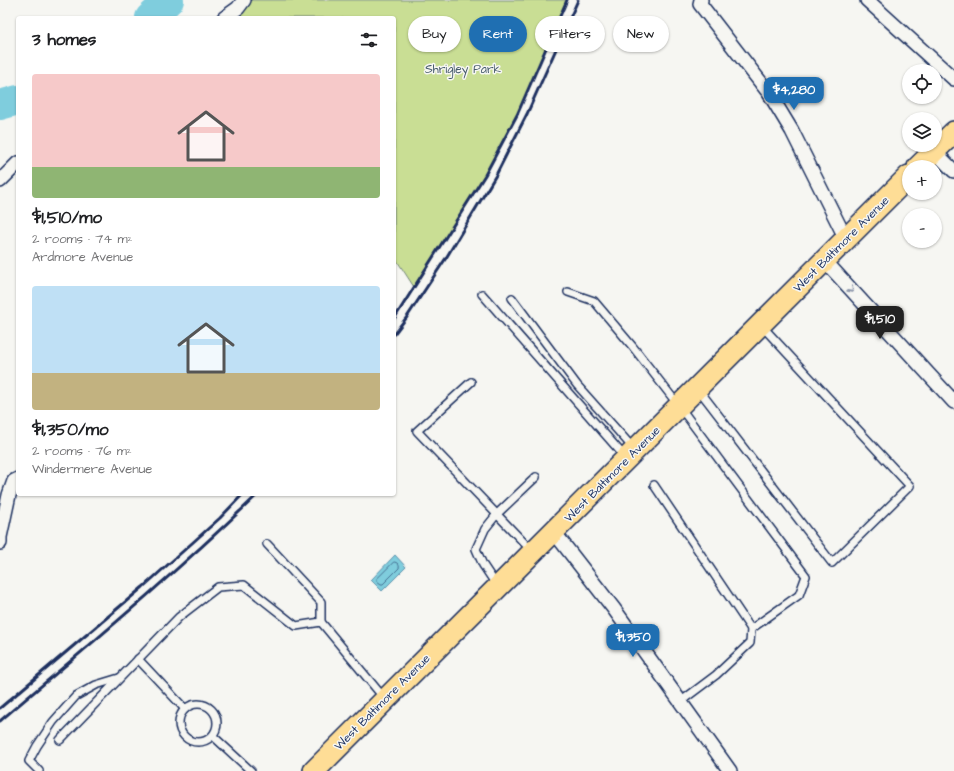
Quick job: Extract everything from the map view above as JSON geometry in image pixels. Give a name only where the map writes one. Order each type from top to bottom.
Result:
[{"type":"main road","points":[[942,143],[954,132]]},
{"type":"main road","points":[[925,160],[932,152]]},
{"type":"main road","name":"West Baltimore Avenue","points":[[314,771],[902,183]]},
{"type":"street","points":[[227,16],[238,8],[244,0]]},
{"type":"street","points":[[701,0],[700,4],[769,93],[792,131],[846,238]]},
{"type":"street","points":[[867,0],[954,79]]},
{"type":"street","points":[[936,152],[954,171]]},
{"type":"street","points":[[0,181],[16,165]]},
{"type":"street","points":[[825,261],[954,402]]},
{"type":"street","points":[[0,543],[9,495],[14,481],[16,480]]},
{"type":"street","points":[[554,532],[614,609],[680,702],[725,769]]},
{"type":"lane","points":[[568,292],[594,301],[634,347],[806,576],[799,595],[751,629]]},
{"type":"lane","points":[[482,294],[631,455]]},
{"type":"lane","points":[[512,298],[631,455]]},
{"type":"lane","points":[[698,388],[832,563],[910,486],[761,325]]},
{"type":"lane","points":[[471,382],[417,431],[534,552]]},
{"type":"lane","points":[[498,588],[483,565],[476,549],[485,529],[497,514],[536,476]]},
{"type":"lane","points":[[654,485],[751,629],[750,643],[716,674],[680,702]]},
{"type":"lane","points":[[267,544],[321,602],[321,622],[386,700]]},
{"type":"lane","points":[[60,740],[179,617],[218,587],[244,585],[296,626],[321,622]]},
{"type":"lane","points":[[138,659],[185,709]]},
{"type":"lane","points":[[39,771],[29,761],[53,722],[76,696],[96,684],[120,677]]},
{"type":"lane","points":[[198,704],[210,708],[215,713],[218,720],[218,727],[213,736],[205,742],[199,743],[186,739],[179,728],[181,714],[185,709],[198,704]]},
{"type":"lane","points":[[213,736],[251,771]]},
{"type":"green space","name":"Shrigley Park","points":[[244,0],[567,0],[560,16],[535,16],[535,52],[544,52],[517,115],[485,175],[414,287],[396,259],[396,16],[235,16]]},
{"type":"water","points":[[395,555],[406,567],[382,591],[371,580]]},
{"type":"waterway","points":[[152,16],[169,0]]},
{"type":"waterway","points":[[0,105],[16,101]]},
{"type":"railway","points":[[396,316],[485,175],[517,115],[567,0]]},
{"type":"railway","points":[[396,331],[446,258],[496,175],[527,114],[578,0]]},
{"type":"railway","points":[[0,708],[143,587],[220,518],[241,496]]},
{"type":"railway","points":[[0,721],[163,581],[256,496]]}]
